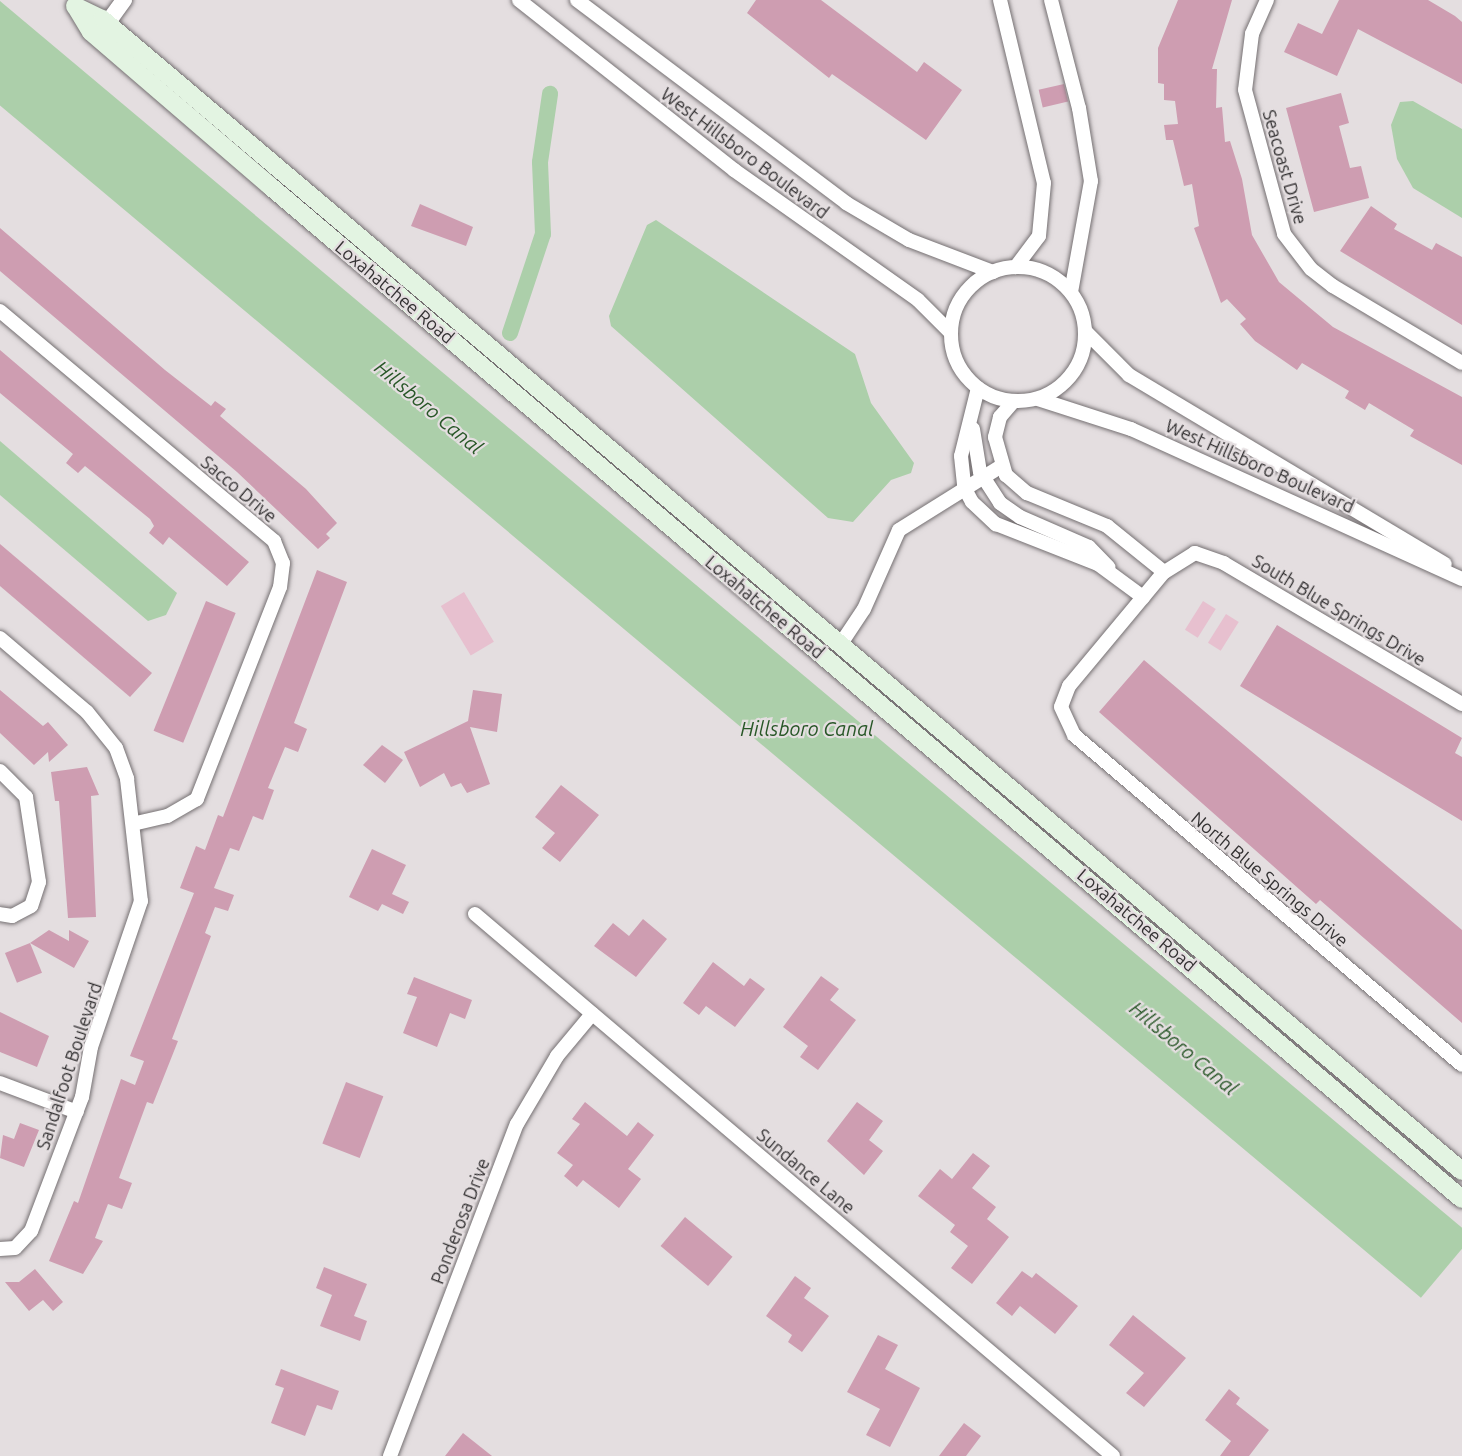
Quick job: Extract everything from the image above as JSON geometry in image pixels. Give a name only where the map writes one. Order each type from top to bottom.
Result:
[{"type":"main road","name":"Loxahatchee Road","points":[[71,3],[1462,1199]]},
{"type":"main road","name":"Loxahatchee Road","points":[[102,30],[840,645],[1462,1171]]},
{"type":"street","points":[[102,30],[124,0]]},
{"type":"street","name":"West Hillsboro Boulevard","points":[[519,0],[724,162],[918,300],[950,332]]},
{"type":"street","name":"West Hillsboro Boulevard","points":[[577,0],[846,203],[909,240],[993,272]]},
{"type":"street","points":[[1000,0],[1044,183],[1039,236],[1016,267]]},
{"type":"street","points":[[1051,0],[1090,172],[1086,231],[1071,292]]},
{"type":"street","name":"Seacoast Drive","points":[[1267,0],[1252,34],[1245,90],[1284,234],[1311,269],[1333,286],[1462,363]]},
{"type":"street","points":[[1016,267],[1046,273],[1071,292],[1086,332],[1072,374],[1038,399],[1013,402],[978,388],[957,363],[950,332],[960,301],[993,272],[1016,267]]},
{"type":"street","name":"Sacco Drive","points":[[0,311],[274,541],[283,563],[280,587],[196,800],[166,816],[133,824]]},
{"type":"street","name":"West Hillsboro Boulevard","points":[[1086,332],[1129,375],[1462,577]]},
{"type":"street","points":[[978,388],[973,424],[961,456],[964,487],[996,524],[1113,572]]},
{"type":"street","name":"West Hillsboro Boulevard","points":[[1038,399],[1131,429],[1462,577]]},
{"type":"street","points":[[973,424],[982,477],[1013,514],[1094,550],[1113,572],[1143,597],[1164,573],[1116,531],[1027,492],[1000,467],[995,433],[1013,402]]},
{"type":"street","points":[[840,645],[864,609],[899,530],[964,487],[1000,467]]},
{"type":"street","points":[[1066,552],[1080,514]]},
{"type":"street","name":"South Blue Springs Drive","points":[[1164,573],[1195,553],[1217,559],[1462,704]]},
{"type":"street","name":"North Blue Springs Drive","points":[[1143,597],[1069,686],[1062,714],[1074,735],[1462,1065]]},
{"type":"street","name":"Sandalfoot Boulevard","points":[[0,638],[105,731],[123,766],[140,876],[137,921],[91,1047],[77,1112],[31,1231],[15,1248],[0,1249]]},
{"type":"street","points":[[0,771],[26,797],[39,882],[32,906],[12,916],[0,914]]},
{"type":"street","name":"Sundance Lane","points":[[475,914],[1113,1456]]},
{"type":"street","name":"Ponderosa Drive","points":[[390,1456],[517,1124],[557,1056],[592,1014]]},
{"type":"street","points":[[0,1083],[77,1112]]},
{"type":"shaded area","points":[[464,592],[494,642],[471,656],[441,606]]},
{"type":"shaded area","points":[[1203,601],[1216,609],[1198,638],[1185,630]]},
{"type":"shaded area","points":[[1226,614],[1239,622],[1221,651],[1208,643]]},
{"type":"water","name":"Hillsboro Canal","points":[[0,1],[1462,1228],[1462,1249],[1421,1298],[0,105]]},
{"type":"water","points":[[1413,101],[1462,129],[1462,218],[1413,188],[1397,159],[1391,125],[1400,102]]},
{"type":"water","points":[[656,220],[855,354],[871,403],[914,463],[911,473],[891,480],[853,522],[828,518],[611,326],[609,316],[647,225]]},
{"type":"water","points":[[0,441],[177,593],[166,615],[148,621],[0,495]]},
{"type":"building","points":[[756,0],[821,0],[917,72],[924,62],[962,90],[926,140],[832,74],[829,78],[747,13]]},
{"type":"building","points":[[1178,0],[1232,0],[1212,69],[1217,69],[1216,108],[1222,107],[1225,142],[1230,141],[1242,179],[1252,235],[1279,282],[1333,327],[1462,397],[1462,465],[1410,436],[1414,430],[1369,403],[1365,410],[1345,398],[1349,391],[1302,363],[1297,370],[1255,341],[1240,324],[1246,319],[1227,299],[1221,303],[1194,228],[1199,226],[1192,184],[1184,186],[1173,140],[1166,140],[1164,125],[1178,124],[1175,101],[1164,100],[1164,84],[1158,83],[1158,48]]},
{"type":"building","points":[[1339,0],[1428,0],[1455,16],[1462,22],[1462,84],[1358,29],[1337,76],[1284,52],[1298,23],[1322,34]]},
{"type":"building","points":[[1064,84],[1068,102],[1043,107],[1039,90]]},
{"type":"building","points":[[1341,93],[1349,123],[1339,126],[1350,168],[1361,166],[1369,198],[1314,212],[1286,108]]},
{"type":"building","points":[[420,204],[473,227],[466,246],[411,226]]},
{"type":"building","points":[[1371,206],[1397,224],[1394,229],[1432,250],[1436,243],[1462,257],[1462,325],[1340,251]]},
{"type":"building","points":[[0,228],[165,370],[211,406],[215,401],[226,409],[220,416],[306,489],[337,523],[326,534],[330,538],[318,549],[237,472],[0,271]]},
{"type":"building","points":[[0,350],[249,562],[227,586],[169,537],[163,545],[149,533],[154,526],[150,519],[85,466],[78,473],[66,463],[73,454],[0,393]]},
{"type":"building","points":[[0,544],[152,673],[130,697],[0,586]]},
{"type":"building","points":[[317,570],[347,582],[294,723],[307,729],[298,752],[285,747],[268,788],[274,790],[263,820],[253,816],[239,851],[230,848],[214,888],[234,895],[228,911],[215,907],[205,933],[211,936],[172,1039],[178,1041],[153,1104],[147,1102],[119,1178],[132,1183],[122,1209],[108,1204],[95,1238],[103,1241],[83,1274],[49,1261],[74,1201],[78,1203],[121,1079],[135,1085],[144,1061],[130,1056],[194,893],[180,888],[196,846],[205,850],[218,815],[223,817]]},
{"type":"building","points":[[206,601],[236,613],[183,743],[154,731]]},
{"type":"building","points":[[1277,625],[1462,738],[1455,753],[1462,757],[1462,821],[1240,686]]},
{"type":"building","points":[[1144,660],[1462,930],[1462,1023],[1320,900],[1316,904],[1099,712]]},
{"type":"building","points":[[0,690],[43,726],[48,722],[68,745],[49,762],[48,752],[34,765],[0,733]]},
{"type":"building","points":[[473,690],[502,694],[497,732],[470,727],[490,784],[467,793],[461,783],[451,787],[444,773],[420,787],[404,752],[468,721]]},
{"type":"building","points":[[382,745],[403,760],[385,783],[363,765]]},
{"type":"building","points":[[87,767],[99,795],[91,796],[96,917],[68,918],[59,801],[55,801],[51,772]]},
{"type":"building","points":[[561,785],[599,815],[560,862],[542,848],[555,833],[535,817]]},
{"type":"building","points":[[372,849],[406,865],[392,894],[409,902],[403,914],[382,904],[378,911],[349,897]]},
{"type":"building","points":[[643,919],[667,939],[636,977],[594,946],[613,923],[629,936]]},
{"type":"building","points":[[49,930],[69,941],[69,930],[89,941],[74,968],[30,943]]},
{"type":"building","points":[[30,943],[42,973],[17,983],[5,953]]},
{"type":"building","points":[[713,962],[744,986],[750,978],[765,989],[735,1027],[706,1006],[699,1015],[683,1003]]},
{"type":"building","points":[[821,976],[839,989],[830,1000],[856,1020],[818,1070],[800,1057],[808,1046],[783,1027]]},
{"type":"building","points":[[414,977],[472,1000],[465,1019],[450,1013],[437,1047],[403,1033],[417,997],[407,994]]},
{"type":"building","points":[[0,1012],[49,1036],[37,1067],[0,1052]]},
{"type":"building","points":[[346,1082],[383,1096],[360,1158],[322,1144]]},
{"type":"building","points":[[585,1102],[627,1136],[638,1122],[654,1135],[628,1169],[641,1179],[619,1208],[583,1180],[577,1187],[564,1176],[573,1165],[557,1153],[580,1124],[572,1119]]},
{"type":"building","points":[[857,1102],[883,1121],[869,1140],[883,1151],[864,1175],[827,1141]]},
{"type":"building","points":[[20,1123],[39,1130],[24,1167],[0,1158],[3,1135],[14,1139]]},
{"type":"building","points":[[973,1153],[990,1166],[972,1188],[996,1207],[987,1219],[1009,1237],[972,1284],[951,1268],[968,1246],[950,1232],[955,1225],[918,1196],[940,1169],[952,1179]]},
{"type":"building","points":[[685,1217],[732,1257],[708,1286],[661,1246]]},
{"type":"building","points":[[324,1267],[367,1284],[354,1316],[367,1321],[360,1341],[320,1326],[332,1295],[316,1288]]},
{"type":"building","points":[[35,1269],[63,1302],[53,1311],[43,1300],[29,1311],[5,1282],[19,1282]]},
{"type":"building","points":[[1022,1271],[1032,1278],[1036,1273],[1078,1306],[1055,1334],[1020,1306],[1012,1316],[996,1303]]},
{"type":"building","points":[[795,1276],[811,1288],[804,1298],[829,1316],[802,1352],[788,1342],[792,1335],[766,1316]]},
{"type":"building","points":[[1133,1315],[1186,1358],[1144,1407],[1126,1393],[1144,1373],[1109,1345]]},
{"type":"building","points":[[878,1335],[898,1345],[885,1369],[920,1388],[890,1447],[866,1435],[880,1409],[847,1392]]},
{"type":"building","points":[[281,1369],[339,1391],[332,1410],[317,1405],[305,1436],[271,1423],[284,1388],[275,1385]]},
{"type":"building","points":[[1229,1389],[1240,1398],[1236,1404],[1269,1430],[1249,1456],[1220,1456],[1231,1441],[1205,1420]]},
{"type":"building","points":[[964,1423],[981,1436],[966,1456],[939,1456]]},
{"type":"building","points":[[463,1433],[492,1456],[445,1456]]},
{"type":"waterway","points":[[510,333],[543,234],[540,162],[550,94]]}]
